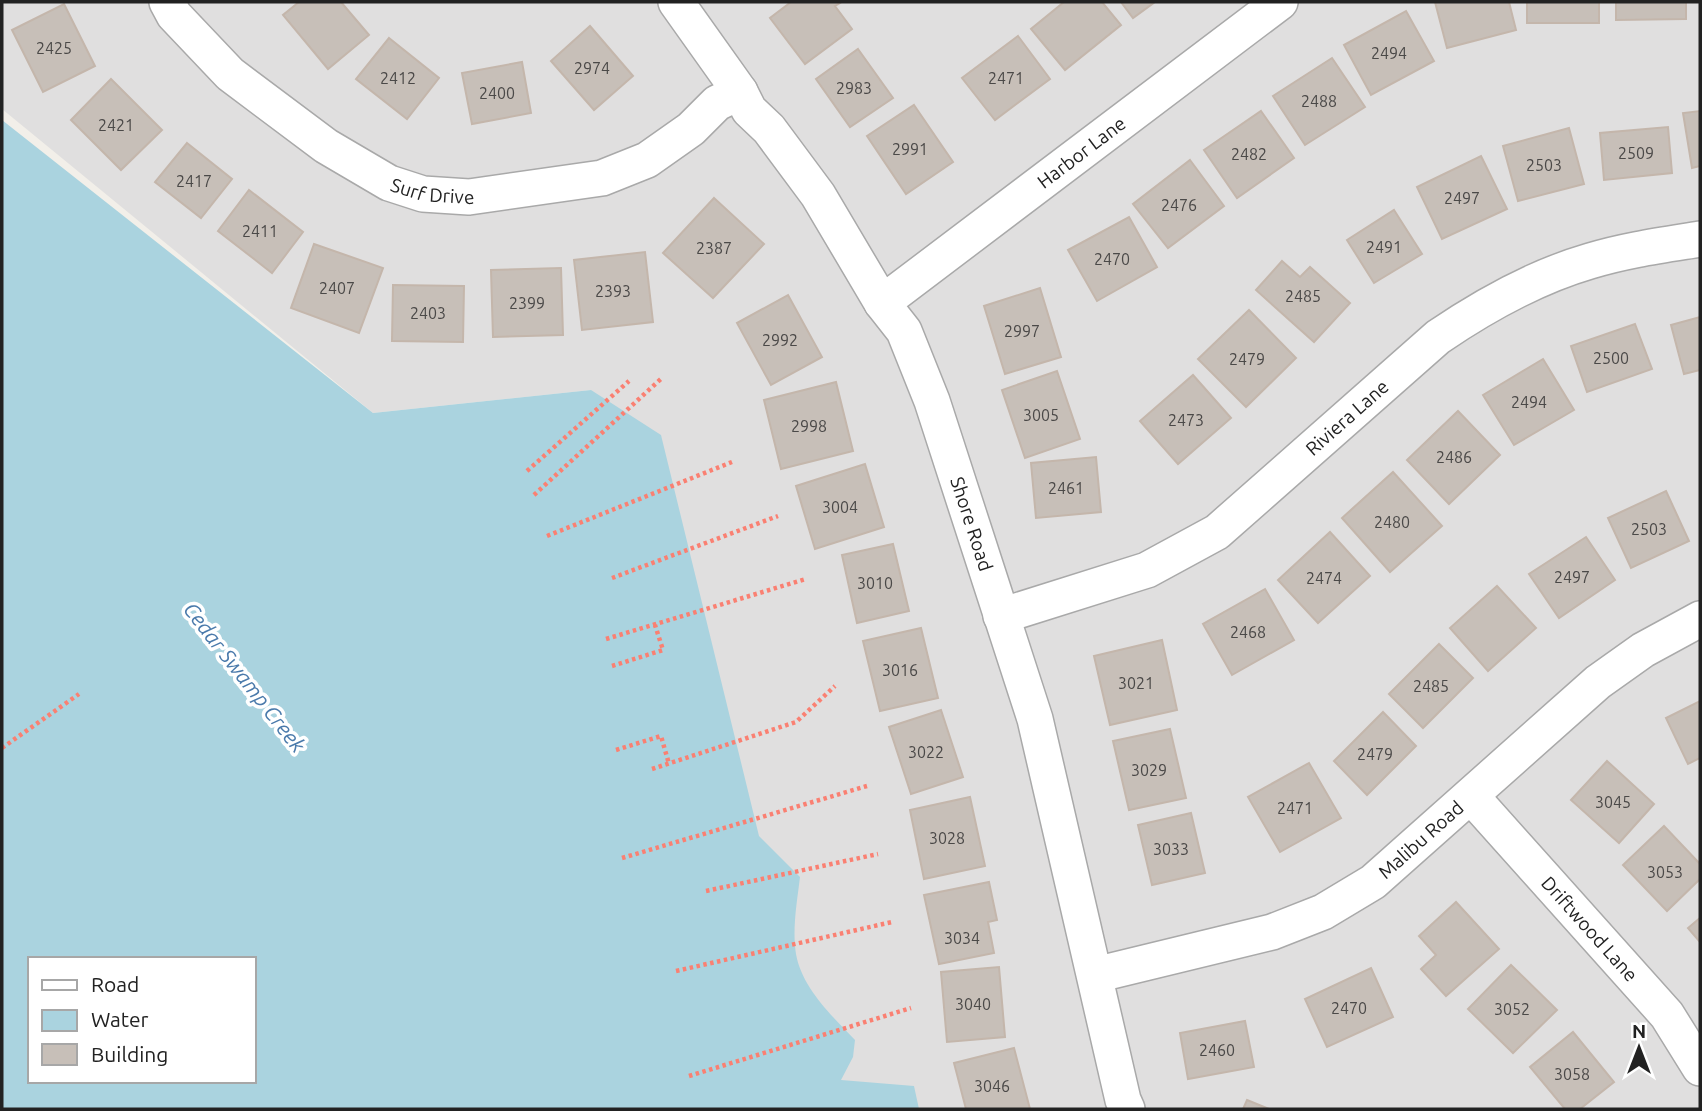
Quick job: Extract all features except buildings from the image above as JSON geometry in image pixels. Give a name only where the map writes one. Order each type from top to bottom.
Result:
[{"type":"street","name":"Surf Drive","points":[[167,2],[174,15],[230,74],[326,146],[388,184],[423,194],[469,197],[603,178],[648,160],[691,129],[717,103],[740,92]]},
{"type":"street","name":"Shore Road","points":[[676,2],[740,92],[749,110],[769,129],[818,195],[882,303],[904,331],[932,401],[1035,719],[1127,1109]]},
{"type":"street","name":"Harbor Lane","points":[[882,303],[1280,2]]},
{"type":"street","name":"Riviera Lane","points":[[1001,615],[1147,570],[1217,532],[1438,337],[1478,309],[1530,283],[1588,261],[1635,249],[1700,239]]},
{"type":"street","name":"Malibu Road","points":[[1095,975],[1272,932],[1323,912],[1373,882],[1598,682],[1643,650],[1700,619]]},
{"type":"street","name":"Driftwood Lane","points":[[1471,796],[1667,1015],[1700,1068]]},
{"type":"path","points":[[534,495],[663,377]]},
{"type":"path","points":[[527,471],[629,381]]},
{"type":"path","points":[[547,536],[732,462]]},
{"type":"path","points":[[612,578],[778,516]]},
{"type":"path","points":[[606,639],[806,579]]},
{"type":"path","points":[[612,666],[663,650],[655,625]]},
{"type":"path","points":[[652,769],[796,722],[835,686]]},
{"type":"path","points":[[2,748],[79,694]]},
{"type":"path","points":[[616,750],[661,736],[670,764]]},
{"type":"path","points":[[622,858],[867,786]]},
{"type":"path","points":[[706,891],[878,854]]},
{"type":"path","points":[[676,971],[892,922]]},
{"type":"path","points":[[689,1076],[911,1007]]},
{"type":"shaded area","points":[[2,2],[1700,2],[1700,1109],[729,1109],[591,390],[373,413],[2,109]]},
{"type":"water","name":"Cedar Swamp Creek","points":[[2,120],[373,413],[591,390],[661,435],[759,836],[800,877],[795,916],[799,966],[819,1001],[855,1040],[853,1057],[841,1080],[914,1086],[919,1109],[2,1109]]}]
